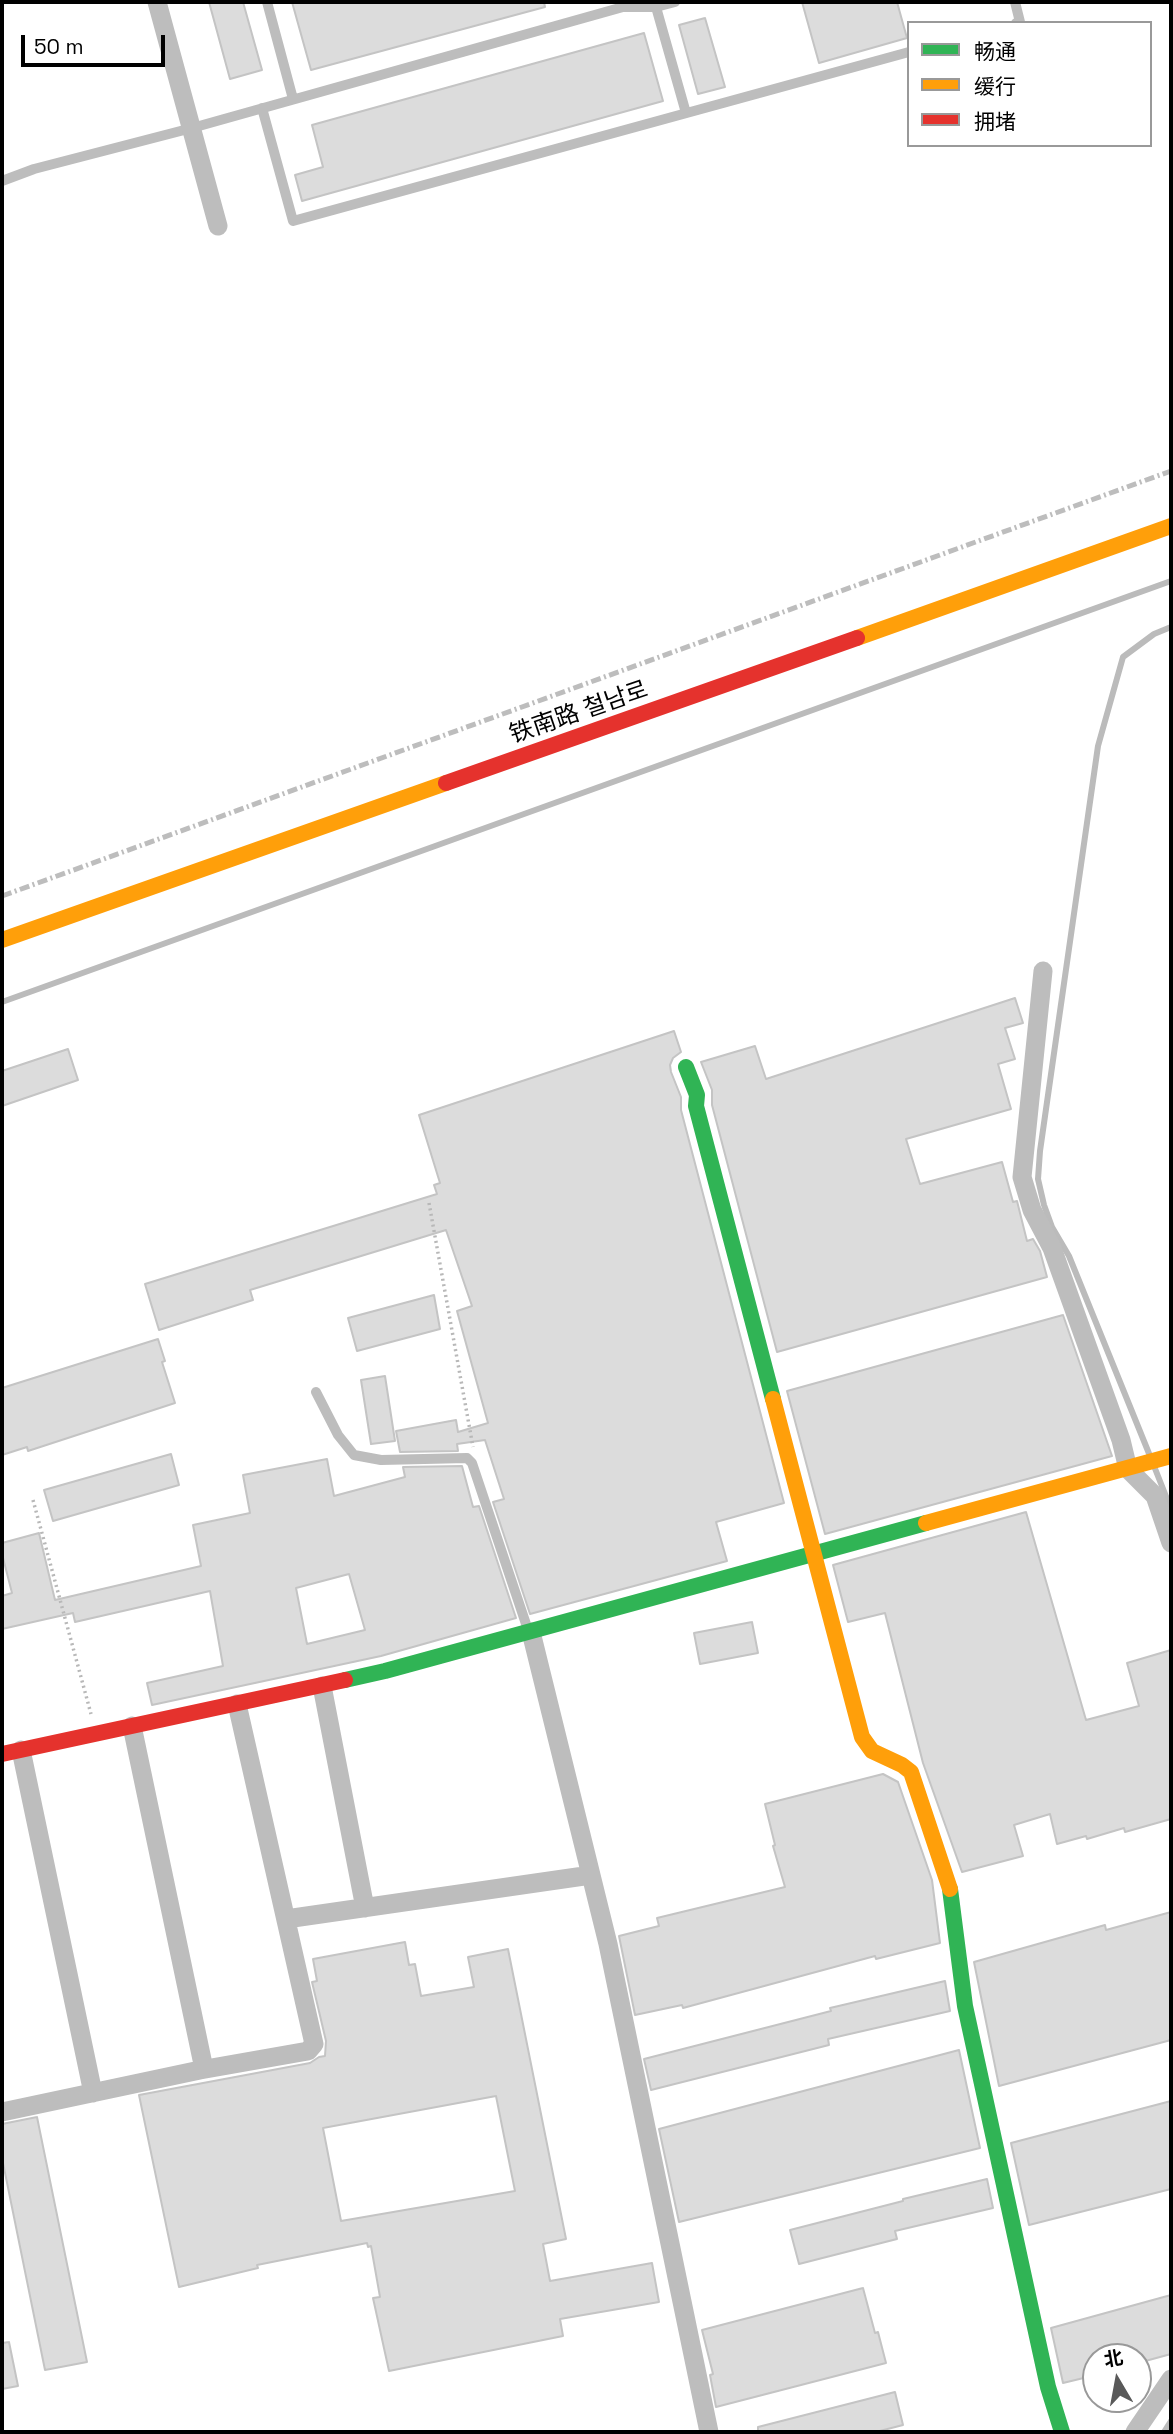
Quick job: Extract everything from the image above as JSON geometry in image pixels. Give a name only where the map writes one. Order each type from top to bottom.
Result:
[{"type":"street","points":[[157,2],[218,226]]},
{"type":"street","name":"铁南路 철남로","points":[[2,940],[1171,526]]},
{"type":"street","points":[[1043,971],[1022,1177],[1032,1210],[1056,1260],[1121,1440],[1155,1496],[1171,1543]]},
{"type":"street","points":[[686,1067],[697,1095],[696,1106],[862,1737],[872,1751],[911,1772],[947,1876],[965,2006],[1048,2387],[1062,2432]]},
{"type":"street","points":[[93,2093],[11,1752],[322,1686],[815,1555],[1168,1457]]},
{"type":"street","points":[[530,1632],[608,1944],[709,2432]]},
{"type":"street","points":[[322,1686],[365,1908]]},
{"type":"street","points":[[2,2112],[204,2069],[308,2051],[314,2044],[237,1704]]},
{"type":"street","points":[[132,1726],[204,2069]]},
{"type":"street","points":[[286,1919],[591,1875]]},
{"type":"street","points":[[1135,2432],[1171,2379]]},
{"type":"lane","points":[[267,2],[293,99]]},
{"type":"lane","points":[[2,181],[34,169],[192,128],[622,4],[656,7],[675,2]]},
{"type":"lane","points":[[1015,2],[1020,21]]},
{"type":"lane","points":[[656,7],[687,113]]},
{"type":"lane","points":[[262,108],[293,221],[907,53]]},
{"type":"lane","points":[[316,1392],[338,1435],[354,1455],[381,1460],[467,1458],[472,1463],[530,1632]]},
{"type":"path","points":[[429,1203],[473,1448],[472,1463]]},
{"type":"path","points":[[33,1500],[96,1734]]},
{"type":"building","points":[[209,2],[243,2],[262,70],[230,79]]},
{"type":"building","points":[[292,2],[544,2],[545,7],[311,70]]},
{"type":"building","points":[[802,2],[897,2],[907,38],[819,63]]},
{"type":"building","points":[[705,18],[725,87],[698,94],[679,25]]},
{"type":"building","points":[[644,33],[663,101],[302,201],[295,175],[323,167],[312,125]]},
{"type":"building","points":[[1015,998],[1023,1023],[1005,1028],[1015,1059],[998,1064],[1011,1109],[906,1139],[920,1184],[1002,1162],[1013,1202],[1017,1201],[1027,1241],[1033,1239],[1040,1251],[1047,1277],[777,1352],[712,1105],[712,1090],[701,1062],[755,1046],[766,1079]]},
{"type":"building","points":[[674,1031],[681,1052],[673,1058],[671,1072],[681,1097],[681,1110],[784,1503],[716,1522],[727,1561],[530,1614],[493,1502],[504,1499],[485,1440],[457,1444],[458,1451],[400,1452],[396,1431],[456,1420],[458,1432],[488,1423],[457,1311],[472,1306],[446,1230],[250,1290],[253,1300],[159,1330],[145,1284],[437,1194],[434,1185],[440,1183],[419,1115]]},
{"type":"building","points":[[68,1049],[78,1080],[2,1106],[2,1071]]},
{"type":"building","points":[[434,1295],[440,1329],[357,1351],[348,1318]]},
{"type":"building","points":[[1063,1315],[1112,1456],[825,1534],[787,1391]]},
{"type":"building","points":[[158,1339],[175,1403],[28,1451],[27,1447],[2,1455],[2,1388]]},
{"type":"building","points":[[385,1376],[395,1441],[371,1444],[361,1380]]},
{"type":"building","points":[[171,1454],[179,1485],[53,1521],[44,1490]]},
{"type":"building","points":[[327,1459],[334,1496],[405,1477],[403,1467],[462,1466],[473,1507],[479,1506],[516,1618],[381,1656],[152,1705],[147,1683],[223,1666],[210,1591],[75,1622],[73,1613],[2,1629],[2,1596],[12,1593],[2,1554],[2,1543],[39,1533],[55,1600],[201,1566],[193,1525],[250,1513],[243,1475]],"holes":[[[349,1574],[365,1630],[307,1644],[296,1588]]]},
{"type":"building","points":[[1026,1512],[1086,1720],[1139,1706],[1127,1663],[1171,1650],[1171,1819],[1125,1832],[1124,1828],[1087,1839],[1086,1836],[1057,1844],[1050,1814],[1014,1825],[1023,1856],[962,1872],[923,1763],[885,1613],[848,1622],[833,1565]]},
{"type":"building","points":[[752,1622],[758,1653],[700,1664],[694,1633]]},
{"type":"building","points":[[883,1774],[898,1782],[932,1880],[940,1943],[876,1959],[875,1956],[683,2008],[682,2005],[635,2015],[619,1936],[659,1926],[657,1918],[785,1887],[765,1804]]},
{"type":"building","points":[[1171,1912],[1171,2040],[999,2086],[974,1962],[1105,1925],[1106,1930]]},
{"type":"building","points":[[405,1942],[409,1965],[415,1964],[421,1996],[474,1987],[468,1957],[508,1949],[566,2239],[543,2244],[550,2281],[652,2263],[659,2302],[560,2319],[563,2336],[389,2371],[373,2298],[380,2297],[371,2246],[368,2247],[367,2243],[257,2265],[258,2268],[179,2287],[139,2095],[310,2063],[325,2056],[326,2041],[312,1982],[317,1981],[313,1959]],"holes":[[[496,2096],[515,2191],[341,2221],[323,2128]]]},
{"type":"building","points":[[945,1981],[950,2011],[828,2039],[829,2045],[651,2090],[644,2059],[831,2011],[830,2008]]},
{"type":"building","points":[[959,2050],[980,2148],[679,2222],[659,2129]]},
{"type":"building","points":[[1171,2101],[1171,2189],[1029,2225],[1011,2143]]},
{"type":"building","points":[[37,2117],[87,2362],[45,2370],[2,2158],[2,2124]]},
{"type":"building","points":[[987,2179],[993,2208],[895,2231],[897,2239],[799,2264],[790,2230]]},
{"type":"building","points":[[863,2288],[886,2363],[716,2407],[710,2375],[713,2374],[702,2330]]},
{"type":"building","points":[[1171,2295],[1171,2354],[1152,2359],[1152,2343],[1082,2343],[1082,2378],[1063,2383],[1051,2328]]},
{"type":"building","points":[[9,2342],[18,2386],[2,2389],[2,2343]]},
{"type":"building","points":[[895,2392],[903,2425],[876,2432],[758,2432],[758,2427]]},
{"type":"waterway","points":[[2,1002],[1171,581]]},
{"type":"waterway","points":[[1150,1456],[1069,1256],[1052,1227],[1038,1179],[1098,746],[1123,657],[1154,634],[1171,627]]},
{"type":"waterway","points":[[1154,1466],[1171,1509]]},
{"type":"waterway","points":[[1164,2432],[1171,2421]]},
{"type":"railway","points":[[2,896],[1171,471]]},
{"type":"traffic: fast","points":[[686,1067],[697,1095],[696,1106],[773,1399]]},
{"type":"traffic: fast","points":[[345,1680],[926,1523]]},
{"type":"traffic: fast","points":[[950,1889],[965,2006],[1048,2387],[1062,2432]]},
{"type":"traffic: slow","points":[[857,638],[1171,526]]},
{"type":"traffic: slow","points":[[2,940],[446,783]]},
{"type":"traffic: slow","points":[[773,1399],[862,1737],[872,1751],[911,1772],[950,1889]]},
{"type":"traffic: slow","points":[[926,1523],[1171,1456]]},
{"type":"traffic: jam","points":[[446,783],[857,638]]},
{"type":"traffic: jam","points":[[2,1754],[345,1680]]}]
